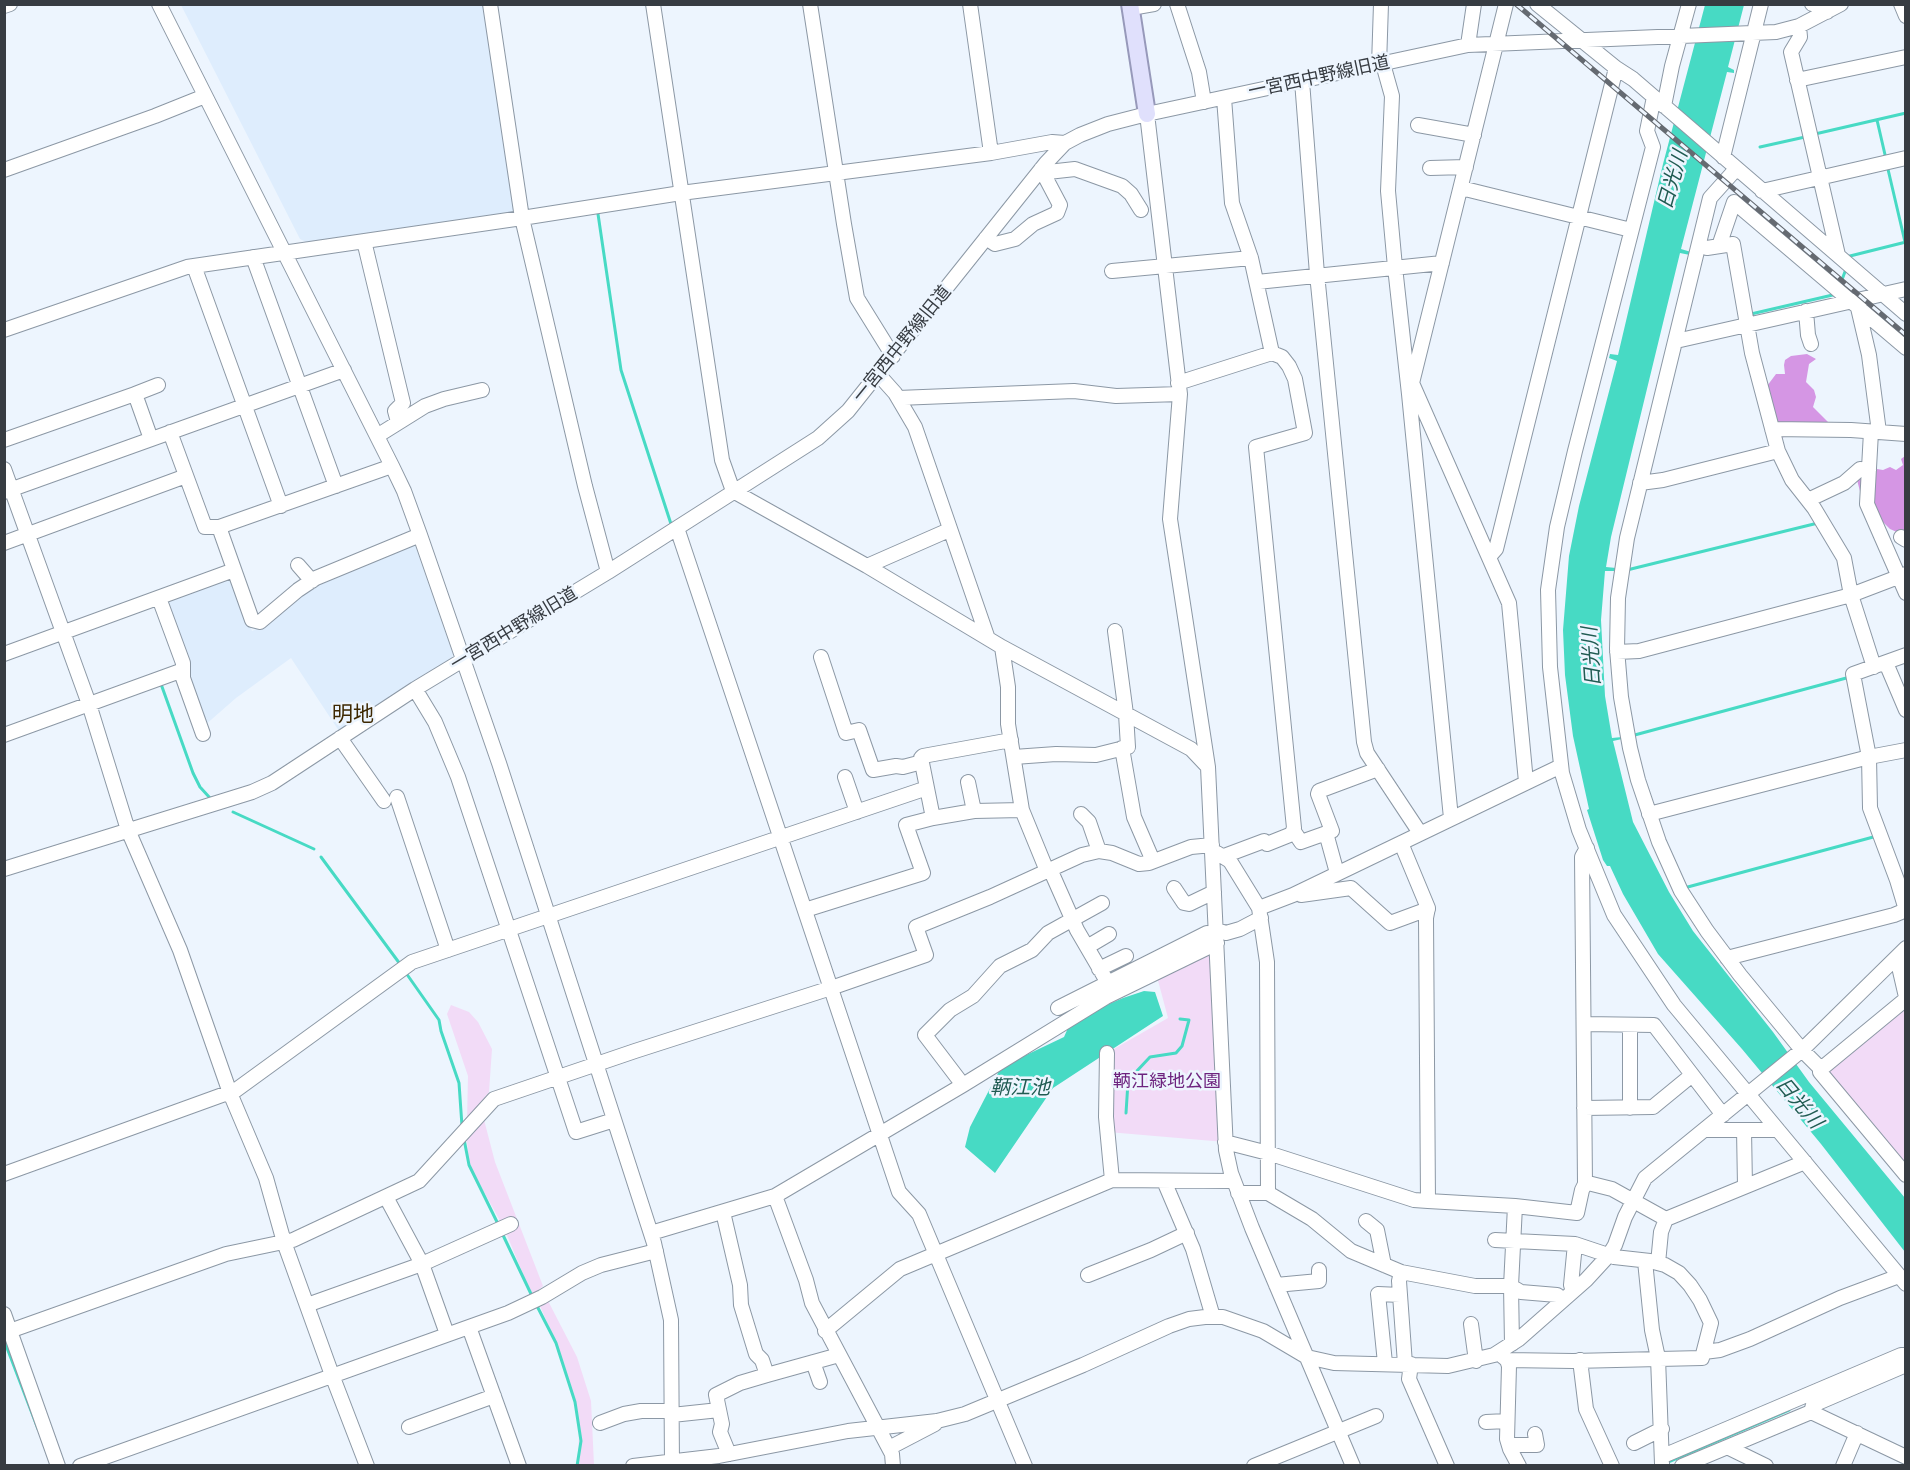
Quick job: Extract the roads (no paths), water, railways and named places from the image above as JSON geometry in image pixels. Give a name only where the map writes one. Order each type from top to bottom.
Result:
[{"type":"main road","points":[[1131,6],[1147,114]]},
{"type":"street","points":[[4,6],[10,4]]},
{"type":"street","points":[[159,4],[392,465],[420,535],[499,763],[656,1251],[671,1320],[672,1464]]},
{"type":"street","points":[[490,4],[522,218],[585,486],[608,572]]},
{"type":"street","points":[[653,4],[722,460],[733,491],[867,566],[1002,647],[1191,749],[1208,767]]},
{"type":"street","points":[[810,4],[857,298],[893,356]]},
{"type":"street","points":[[970,4],[991,153]]},
{"type":"street","points":[[1131,6],[1154,4]]},
{"type":"street","points":[[1177,4],[1199,72],[1204,102]]},
{"type":"street","points":[[1381,4],[1381,64],[1392,96],[1388,191],[1410,383],[1451,818]]},
{"type":"street","points":[[1468,45],[1474,4]]},
{"type":"street","points":[[1506,4],[1410,383],[1509,603],[1527,782]]},
{"type":"street","points":[[1537,4],[1633,79],[1905,314]]},
{"type":"street","points":[[1689,4],[1681,36],[1647,131],[1653,147],[1557,527],[1548,590],[1550,667],[1561,766],[1579,830],[1614,915],[1674,1005],[1902,1280],[1840,1298],[1750,1339],[1720,1350],[1704,1352]]},
{"type":"street","points":[[1723,157],[1761,4]]},
{"type":"street","name":"一宮西中野線旧道","points":[[4,869],[252,792],[272,783],[415,689],[608,572],[819,438],[848,411],[1041,169],[1065,143],[1080,135],[1108,124],[1147,114],[1468,45],[1776,32],[1799,26],[1822,7],[1841,4]]},
{"type":"street","points":[[1900,4],[1905,16]]},
{"type":"street","points":[[1799,26],[1800,37],[1791,52],[1838,255]]},
{"type":"street","points":[[1797,80],[1905,57]]},
{"type":"street","points":[[1489,557],[1496,549],[1616,68]]},
{"type":"street","points":[[1302,81],[1317,274],[1364,742],[1367,753],[1420,833]]},
{"type":"street","points":[[4,170],[205,96]]},
{"type":"street","points":[[1224,98],[1232,203],[1251,258],[1272,353]]},
{"type":"street","points":[[1147,114],[1179,389],[1170,519],[1208,767],[1216,851],[1213,935],[1226,1142],[1236,1187],[1353,1466]]},
{"type":"street","points":[[1418,126],[1474,135]]},
{"type":"street","points":[[4,330],[162,274],[194,266],[681,193],[991,153],[1052,142],[1065,143]]},
{"type":"street","points":[[1762,191],[1905,158]]},
{"type":"street","points":[[1430,168],[1466,167]]},
{"type":"street","points":[[1041,169],[1048,172],[1075,169],[1122,186],[1131,194],[1141,210]]},
{"type":"street","points":[[986,238],[995,244],[1015,239],[1033,224],[1057,213],[1060,205],[1041,169]]},
{"type":"street","points":[[1736,169],[1710,198],[1627,538],[1618,598],[1617,652],[1629,748],[1649,814],[1669,867],[1681,891],[1727,958],[1802,1050],[1821,1069],[1820,1072],[1905,1175]]},
{"type":"street","points":[[1461,188],[1631,230]]},
{"type":"street","points":[[1905,348],[1734,202],[1713,247],[1733,244],[1747,325],[1779,451],[1792,480],[1808,500],[1844,558],[1851,596],[1880,665],[1905,710]]},
{"type":"street","points":[[364,241],[403,403],[395,411],[398,422]]},
{"type":"street","points":[[253,258],[336,486]]},
{"type":"street","points":[[1112,271],[1251,258]]},
{"type":"street","points":[[1257,282],[1317,274],[1442,263]]},
{"type":"street","points":[[194,266],[281,506]]},
{"type":"street","points":[[1676,341],[1806,311],[1854,303],[1905,289]]},
{"type":"street","points":[[1854,303],[1867,343],[1875,432],[1867,504],[1902,575],[1905,593]]},
{"type":"street","points":[[1806,311],[1806,326],[1811,344]]},
{"type":"street","points":[[898,398],[1074,391],[1116,396],[1179,389],[1272,353],[1282,357],[1295,379],[1305,433],[1256,447],[1293,830],[1301,842],[1332,831],[1318,794],[1319,791],[1378,769]]},
{"type":"street","points":[[8,490],[344,370]]},
{"type":"street","points":[[878,374],[898,398],[915,427],[987,636]]},
{"type":"street","points":[[4,440],[158,385]]},
{"type":"street","points":[[377,436],[425,406],[482,390]]},
{"type":"street","points":[[135,394],[151,439]]},
{"type":"street","points":[[1772,429],[1905,434]]},
{"type":"street","points":[[170,432],[205,527],[219,527],[392,465]]},
{"type":"street","points":[[1640,483],[1663,480],[1779,451]]},
{"type":"street","points":[[4,469],[8,490],[29,534],[89,705],[128,830],[180,950],[230,1093],[266,1178],[284,1242],[367,1466]]},
{"type":"street","points":[[1808,500],[1844,483],[1860,469],[1869,470]]},
{"type":"street","points":[[4,543],[186,476]]},
{"type":"street","points":[[219,527],[252,620],[260,622],[312,581],[420,535]]},
{"type":"street","points":[[677,528],[899,1192],[919,1214],[1025,1466]]},
{"type":"street","points":[[867,566],[949,530]]},
{"type":"street","points":[[298,565],[312,581]]},
{"type":"street","points":[[4,654],[234,570]]},
{"type":"street","points":[[1617,652],[1639,651],[1851,596],[1902,575]]},
{"type":"street","points":[[159,598],[183,663],[183,678],[203,734]]},
{"type":"street","points":[[1014,757],[1056,754],[1086,756],[1128,747],[1115,631]]},
{"type":"street","points":[[1002,647],[1008,687],[1008,724],[1022,810],[1072,918],[1111,988]]},
{"type":"street","points":[[1727,958],[1883,918],[1905,910],[1897,880],[1870,808],[1869,757],[1853,674],[1905,655]]},
{"type":"street","points":[[821,657],[846,734],[859,730],[873,770],[903,767],[922,762]]},
{"type":"street","points":[[4,735],[183,670]]},
{"type":"street","points":[[415,689],[435,722],[458,777],[576,1132],[614,1120]]},
{"type":"street","points":[[340,738],[390,799],[448,950]]},
{"type":"street","points":[[933,818],[921,758],[923,756],[1011,740]]},
{"type":"street","points":[[1122,748],[1134,817],[1153,861]]},
{"type":"street","points":[[1649,814],[1869,757],[1905,750]]},
{"type":"street","points":[[651,1233],[775,1196],[963,1085],[1111,988],[1213,935],[1240,929],[1260,913],[1293,895],[1561,766]]},
{"type":"street","points":[[845,777],[857,812]]},
{"type":"street","points":[[968,782],[974,811]]},
{"type":"street","points":[[4,1174],[230,1093],[412,962],[927,788]]},
{"type":"street","points":[[804,910],[923,873],[906,825],[974,811],[1022,810]]},
{"type":"street","points":[[1081,814],[1089,822],[1099,851]]},
{"type":"street","points":[[8,1332],[226,1254],[293,1240],[419,1181],[494,1100],[926,955],[916,927],[990,897],[1082,855],[1099,851],[1112,853],[1139,864],[1191,847],[1216,851],[1264,842],[1267,844],[1292,834],[1293,830]]},
{"type":"street","points":[[1326,833],[1340,872],[1350,888],[1390,923],[1428,909]]},
{"type":"street","points":[[1401,843],[1428,909],[1426,918],[1428,1201]]},
{"type":"street","points":[[1226,1142],[1414,1200],[1515,1206],[1577,1213],[1585,1184],[1582,856],[1587,848]]},
{"type":"street","points":[[1216,851],[1230,861],[1260,913],[1268,962],[1268,1193]]},
{"type":"street","points":[[1174,888],[1184,903],[1189,904],[1214,892]]},
{"type":"street","points":[[1293,895],[1350,888]]},
{"type":"street","points":[[963,1085],[925,1035],[950,1010],[973,996],[1000,966],[1032,950],[1048,933],[1102,903]]},
{"type":"street","points":[[1087,947],[1109,934]]},
{"type":"street","points":[[1821,1069],[1905,998],[1901,953]]},
{"type":"street","points":[[1519,1466],[1509,1445],[1507,1420],[1509,1386],[1503,1356],[1512,1344],[1586,1280],[1609,1255],[1645,1178],[1802,1050],[1901,953]]},
{"type":"street","points":[[1100,969],[1126,956]]},
{"type":"street","points":[[1058,1008],[1111,988]]},
{"type":"street","points":[[1584,1024],[1654,1025],[1723,1115]]},
{"type":"street","points":[[1630,1025],[1630,1108]]},
{"type":"street","points":[[1107,1053],[1106,1117],[1112,1180]]},
{"type":"street","points":[[1584,1108],[1653,1107],[1692,1075]]},
{"type":"street","points":[[1705,1130],[1778,1130]]},
{"type":"street","points":[[1744,1130],[1745,1186]]},
{"type":"street","points":[[1805,1162],[1666,1218],[1652,1262],[1645,1303],[1658,1358],[1663,1461],[1905,1355]]},
{"type":"street","points":[[825,1331],[900,1269],[1112,1180],[1164,1181],[1236,1187],[1268,1193],[1312,1219],[1351,1251],[1401,1272],[1475,1286],[1511,1286],[1521,1293],[1568,1295]]},
{"type":"street","points":[[1164,1181],[1201,1271],[1213,1317]]},
{"type":"street","points":[[1585,1184],[1612,1189],[1666,1218]]},
{"type":"street","points":[[775,1196],[806,1280],[812,1303],[892,1454],[893,1466]]},
{"type":"street","points":[[386,1197],[422,1264],[447,1334]]},
{"type":"street","points":[[1512,1344],[1511,1286],[1515,1206]]},
{"type":"street","points":[[723,1212],[740,1285],[741,1305],[756,1354],[762,1360],[767,1375]]},
{"type":"street","points":[[1366,1221],[1377,1230],[1384,1265]]},
{"type":"street","points":[[307,1305],[422,1264],[512,1224]]},
{"type":"street","points":[[1088,1275],[1187,1233]]},
{"type":"street","points":[[633,1466],[733,1458],[848,1431],[878,1429],[965,1414],[1189,1319],[1223,1317],[1263,1331],[1307,1357],[1334,1363],[1448,1366],[1503,1356],[1580,1360],[1702,1358],[1712,1323],[1700,1300],[1679,1273],[1652,1262],[1609,1255],[1575,1244],[1495,1240]]},
{"type":"street","points":[[1568,1295],[1575,1244]]},
{"type":"street","points":[[80,1466],[517,1309],[601,1265],[656,1251]]},
{"type":"street","points":[[1276,1285],[1319,1281],[1318,1270]]},
{"type":"street","points":[[1401,1272],[1400,1295],[1409,1379],[1448,1466]]},
{"type":"street","points":[[1385,1364],[1378,1294],[1400,1295]]},
{"type":"street","points":[[4,1314],[8,1332],[58,1466]]},
{"type":"street","points":[[1472,1324],[1476,1361]]},
{"type":"street","points":[[469,1327],[519,1466]]},
{"type":"street","points":[[733,1458],[720,1432],[722,1424],[716,1395],[740,1383],[839,1355]]},
{"type":"street","points":[[1580,1360],[1586,1409],[1612,1466]]},
{"type":"street","points":[[813,1362],[820,1382]]},
{"type":"street","points":[[1811,1412],[1813,1406],[1905,1365]]},
{"type":"street","points":[[409,1427],[494,1396]]},
{"type":"street","points":[[600,1423],[624,1414],[641,1411],[672,1413],[719,1410]]},
{"type":"street","points":[[1682,1466],[1811,1412],[1857,1433],[1883,1439],[1905,1457]]},
{"type":"street","points":[[1254,1466],[1376,1416]]},
{"type":"street","points":[[889,1448],[945,1419]]},
{"type":"street","points":[[1486,1422],[1507,1420]]},
{"type":"street","points":[[1634,1443],[1662,1429]]},
{"type":"street","points":[[1843,1466],[1857,1433]]},
{"type":"street","points":[[1509,1445],[1537,1445],[1535,1434]]},
{"type":"street","points":[[1727,1447],[1766,1466]]},
{"type":"water","name":"日光川","points":[[1705,5],[1744,5],[1728,67],[1734,70],[1734,73],[1727,72],[1681,249],[1691,252],[1690,255],[1680,253],[1611,537],[1606,567],[1616,568],[1615,571],[1605,571],[1601,620],[1605,696],[1612,738],[1622,737],[1622,739],[1613,741],[1633,822],[1669,892],[1693,931],[1773,1032],[1809,1082],[1905,1198],[1905,1252],[1821,1144],[1742,1049],[1658,954],[1623,894],[1610,866],[1607,866],[1603,860],[1587,810],[1589,809],[1573,736],[1565,675],[1563,630],[1569,556],[1579,506],[1617,361],[1609,358],[1610,354],[1618,355],[1663,164]]},
{"type":"water","name":"鞆江池","points":[[1144,991],[1155,992],[1163,1016],[1053,1088],[995,1173],[965,1147],[970,1127],[1001,1067],[1064,1037],[1068,1028],[1095,1010]]},
{"type":"waterway","points":[[1815,134],[1906,113]]},
{"type":"waterway","points":[[1877,120],[1886,159]]},
{"type":"waterway","points":[[1760,147],[1805,137]]},
{"type":"waterway","points":[[1887,165],[1905,242]]},
{"type":"waterway","points":[[598,214],[621,370],[671,524]]},
{"type":"waterway","points":[[1849,259],[1850,256],[1906,242]]},
{"type":"waterway","points":[[1840,285],[1846,269]]},
{"type":"waterway","points":[[1751,314],[1837,294]]},
{"type":"waterway","points":[[1627,570],[1818,523]]},
{"type":"waterway","points":[[1631,736],[1850,677]]},
{"type":"waterway","points":[[161,684],[193,773],[200,787],[210,798]]},
{"type":"waterway","points":[[233,812],[314,849]]},
{"type":"waterway","points":[[1684,888],[1877,836]]},
{"type":"waterway","points":[[321,857],[400,964]]},
{"type":"waterway","points":[[406,973],[439,1020],[459,1083],[462,1126]]},
{"type":"waterway","points":[[1126,1113],[1128,1082],[1135,1073],[1150,1057],[1176,1053],[1182,1046],[1189,1020],[1180,1019]]},
{"type":"waterway","points":[[464,1139],[469,1165],[499,1226]]},
{"type":"waterway","points":[[502,1233],[532,1296]]},
{"type":"waterway","points":[[537,1306],[556,1343],[575,1402],[581,1441],[577,1466]]},
{"type":"waterway","points":[[4,1340],[38,1429]]},
{"type":"waterway","points":[[1668,1462],[1789,1410]]},
{"type":"railway","points":[[1516,4],[1906,335]]},
{"type":"district","name":"明地","points":[[353,715]]},
{"type":"park label","name":"鞆江緑地公園","points":[[1167,1082]]}]
